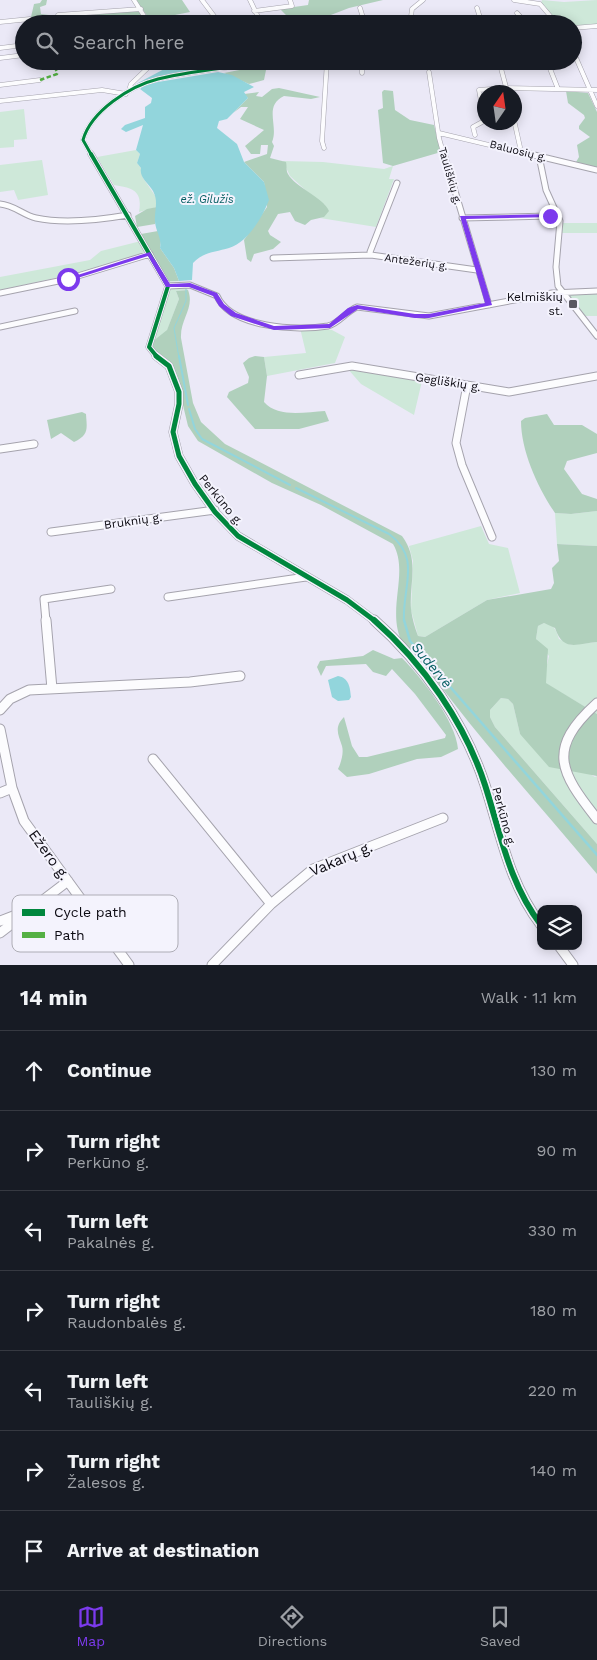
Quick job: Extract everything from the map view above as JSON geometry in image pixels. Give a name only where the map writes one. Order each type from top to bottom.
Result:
[{"type":"street","points":[[134,0],[144,15]]},
{"type":"street","points":[[202,0],[213,15]]},
{"type":"street","points":[[250,0],[256,15]]},
{"type":"street","points":[[254,11],[292,6],[293,4],[290,0]]},
{"type":"street","points":[[411,15],[412,9],[423,0]]},
{"type":"street","points":[[514,0],[540,4],[549,15]]},
{"type":"street","points":[[360,8],[362,15]]},
{"type":"street","points":[[477,8],[479,15]]},
{"type":"street","points":[[58,15],[141,10]]},
{"type":"street","points":[[0,22],[15,20]]},
{"type":"street","points":[[582,27],[597,26]]},
{"type":"street","points":[[0,48],[15,46]]},
{"type":"street","points":[[0,58],[15,56]]},
{"type":"street","points":[[134,88],[130,87],[131,84],[146,70]]},
{"type":"street","points":[[219,70],[158,79],[134,88],[90,124],[82,137],[86,148],[168,286],[190,285],[215,294],[221,305],[234,314],[274,328],[330,326],[350,310],[362,307],[421,316],[562,292],[597,291]]},
{"type":"street","points":[[324,148],[322,141],[326,70]]},
{"type":"street","points":[[500,70],[503,85]]},
{"type":"street","points":[[550,70],[558,89]]},
{"type":"street","points":[[581,70],[597,106]]},
{"type":"street","name":"Tauliškių g.","points":[[429,72],[439,138],[489,305]]},
{"type":"street","points":[[0,85],[40,80]]},
{"type":"street","points":[[522,89],[597,90]]},
{"type":"street","points":[[0,101],[102,90],[126,94]]},
{"type":"street","points":[[475,135],[473,127],[477,124]]},
{"type":"street","points":[[516,130],[520,147]]},
{"type":"street","name":"Baluosių g.","points":[[439,133],[597,170]]},
{"type":"street","points":[[539,156],[546,190],[560,221],[556,279],[562,292],[597,336]]},
{"type":"street","name":"Antežerių g.","points":[[397,183],[370,252],[371,254],[477,270]]},
{"type":"street","points":[[0,204],[11,206],[24,215],[43,219],[128,216]]},
{"type":"street","points":[[462,218],[550,216]]},
{"type":"street","points":[[0,293],[75,277],[150,254]]},
{"type":"street","points":[[273,258],[329,258],[371,254]]},
{"type":"street","name":"Perkūno g.","points":[[168,286],[149,346],[151,352],[171,370],[177,386],[180,405],[173,435],[183,463],[196,487],[238,537],[350,601],[374,621],[424,673],[436,690],[476,765],[485,785],[498,838],[519,893],[537,919]]},
{"type":"street","points":[[0,327],[75,312]]},
{"type":"street","name":"Gegliškių g.","points":[[299,375],[352,366],[509,392],[597,376]]},
{"type":"street","points":[[467,385],[456,444],[462,465],[492,536]]},
{"type":"street","points":[[0,449],[34,444]]},
{"type":"street","name":"Bruknių g.","points":[[51,532],[215,510]]},
{"type":"street","points":[[168,597],[306,577]]},
{"type":"street","points":[[52,689],[44,599],[111,589]]},
{"type":"street","points":[[0,709],[10,699],[22,692],[240,676]]},
{"type":"street","points":[[597,703],[578,721],[568,736],[564,761],[569,782],[597,819]]},
{"type":"street","name":"Ežero g.","points":[[0,729],[12,788],[24,820],[78,895]]},
{"type":"street","points":[[153,759],[271,904]]},
{"type":"street","points":[[0,793],[12,788]]},
{"type":"street","name":"Vakarų g.","points":[[212,965],[271,904],[303,876],[326,863],[443,818]]},
{"type":"street","points":[[48,895],[68,881]]},
{"type":"street","points":[[0,921],[12,917]]},
{"type":"street","points":[[0,932],[12,922]]},
{"type":"street","points":[[562,950],[573,965]]},
{"type":"street","name":"Ežero g.","points":[[120,952],[129,965]]},
{"type":"green space","points":[[42,0],[47,0],[46,5],[40,7],[41,14],[49,15],[31,15],[34,4],[40,3]]},
{"type":"green space","points":[[136,0],[182,0],[190,12],[175,15],[146,15]]},
{"type":"green space","points":[[309,0],[383,0],[349,8],[331,15],[286,15],[280,9],[308,5]]},
{"type":"green space","points":[[542,0],[564,2],[597,0],[597,25],[582,26],[582,15],[550,15],[541,3]]},
{"type":"green space","points":[[138,10],[141,15],[70,15]]},
{"type":"green space","points":[[239,70],[266,70],[264,80],[249,84],[224,73]]},
{"type":"green space","points":[[279,88],[320,97],[311,99],[284,96],[278,100],[274,105],[273,111],[274,136],[272,142],[274,146],[270,158],[286,162],[287,173],[292,179],[326,206],[329,211],[324,217],[311,220],[305,225],[295,221],[290,212],[278,214],[268,231],[270,235],[281,242],[273,249],[254,254],[251,262],[247,259],[244,240],[267,207],[264,182],[244,162],[267,154],[268,145],[261,145],[260,154],[251,154],[245,146],[264,130],[240,119],[248,107],[241,107],[233,113],[248,98],[244,94],[259,92],[256,96],[262,97],[272,89]]},
{"type":"green space","points":[[384,90],[393,91],[395,110],[410,120],[434,125],[441,152],[393,166],[383,163],[378,110],[383,108],[382,92]]},
{"type":"green space","points":[[566,91],[588,93],[597,112],[597,168],[576,162],[579,157],[577,145],[590,137],[579,129],[585,118],[584,115],[568,103]]},
{"type":"green space","points":[[24,109],[27,139],[14,140],[14,147],[0,148],[0,112]]},
{"type":"green space","points":[[136,150],[140,154],[137,163],[141,168],[143,178],[156,197],[157,207],[139,212],[139,199],[135,191],[114,185],[97,157]]},
{"type":"green space","points":[[42,160],[48,195],[18,200],[14,190],[0,192],[0,165]]},
{"type":"green space","points":[[283,161],[323,162],[384,169],[393,166],[389,179],[394,179],[376,227],[320,218],[324,217],[325,205],[290,176]]},
{"type":"green space","points":[[157,207],[155,224],[137,227],[135,216],[147,209]]},
{"type":"green space","points":[[561,223],[597,223],[597,233],[561,233]]},
{"type":"green space","points":[[158,231],[161,240],[160,248],[174,268],[179,281],[168,281],[141,234]]},
{"type":"green space","points":[[145,240],[152,251],[83,272],[0,290],[0,277],[90,260],[101,251]]},
{"type":"green space","points":[[168,281],[182,282],[188,290],[176,291],[179,299],[166,333],[152,342],[169,291],[170,284]]},
{"type":"green space","points":[[188,290],[190,302],[181,331],[181,338],[193,403],[201,422],[225,444],[402,536],[411,554],[411,609],[418,636],[425,637],[487,600],[551,589],[554,583],[552,568],[559,561],[557,544],[597,546],[597,642],[577,645],[566,644],[558,636],[555,628],[544,623],[538,626],[536,639],[548,649],[546,683],[597,714],[597,776],[549,767],[520,734],[513,704],[508,699],[501,698],[490,710],[490,717],[495,727],[597,844],[597,874],[495,754],[436,680],[410,654],[403,644],[396,619],[399,567],[398,555],[393,544],[321,505],[272,483],[198,441],[188,426],[172,365],[153,351],[151,346],[152,342],[167,330],[179,299],[176,291]]},
{"type":"green space","points":[[597,292],[597,316],[582,316],[567,296],[568,294]]},
{"type":"green space","points":[[300,328],[332,330],[345,337],[335,363],[267,376],[264,357],[306,353]]},
{"type":"green space","points":[[255,356],[264,357],[267,376],[264,402],[270,407],[284,412],[325,411],[329,421],[299,429],[255,429],[227,397],[229,392],[248,383],[249,377],[243,363]]},
{"type":"green space","points":[[347,368],[422,381],[414,415],[361,384]]},
{"type":"green space","points":[[82,412],[86,414],[87,424],[85,434],[82,437],[74,442],[61,433],[51,439],[47,420]]},
{"type":"green space","points":[[547,414],[554,425],[582,425],[597,434],[597,453],[567,461],[564,469],[582,494],[597,499],[597,511],[571,514],[555,513],[543,492],[527,457],[521,421],[525,418]]},
{"type":"green space","points":[[597,511],[597,546],[557,544],[555,513],[571,514]]},
{"type":"green space","points":[[481,526],[489,544],[508,548],[520,593],[487,600],[425,637],[418,636],[411,610],[413,561],[409,546]]},
{"type":"green space","points":[[544,623],[554,628],[559,639],[571,645],[597,642],[597,714],[545,683],[544,678],[549,656],[536,639],[538,626]]},
{"type":"green space","points":[[373,650],[394,659],[402,658],[418,676],[444,713],[456,738],[458,749],[441,757],[417,759],[369,774],[347,777],[338,769],[343,752],[338,727],[344,717],[352,746],[359,757],[367,757],[445,738],[446,735],[415,694],[392,669],[386,676],[373,672],[366,664],[326,666],[321,676],[317,667],[320,661],[363,656]]},
{"type":"green space","points":[[501,698],[508,699],[513,704],[520,734],[595,777],[597,776],[597,844],[495,727],[490,717],[490,710]]},
{"type":"water","points":[[162,70],[202,70],[170,75],[136,84]]},
{"type":"water","name":"ež. Gilužis","points":[[218,72],[232,75],[254,87],[244,92],[248,98],[227,119],[219,121],[217,128],[237,144],[244,162],[264,182],[269,200],[258,222],[248,235],[236,245],[197,259],[193,263],[192,280],[179,281],[174,268],[160,248],[155,222],[155,195],[143,177],[141,168],[137,163],[140,154],[136,150],[143,125],[126,132],[121,129],[125,125],[145,118],[145,107],[151,103],[152,98],[140,89],[146,84]]},
{"type":"water","points":[[338,676],[345,679],[348,684],[351,697],[349,700],[338,701],[332,697],[328,680]]},
{"type":"waterway","name":"Sudervė","points":[[179,358],[174,328],[186,301],[186,289]]},
{"type":"waterway","name":"Sudervė","points":[[179,356],[188,405]]},
{"type":"waterway","name":"Sudervė","points":[[189,409],[195,429],[202,439],[290,485]]},
{"type":"waterway","name":"Sudervė","points":[[296,488],[389,534],[399,543],[408,563],[404,620]]},
{"type":"waterway","name":"Sudervė","points":[[404,620],[410,641],[597,855]]},
{"type":"marked path","points":[[40,80],[57,74],[56,70]]},
{"type":"cycle path","points":[[220,70],[159,79],[139,87],[102,112],[85,131],[83,140],[168,286],[149,347],[154,355],[169,366],[179,392],[178,409],[173,432],[174,443],[186,470],[195,484],[215,512],[232,531],[361,610],[389,634],[425,675],[448,710],[476,763],[485,786],[512,876],[529,910],[537,920]]},
{"type":"place","name":"Kelmiškių st.","points":[[573,304]]},
{"type":"route","points":[[68,279],[150,254],[168,286],[190,285],[202,291],[215,294],[218,296],[221,305],[234,314],[268,327],[289,329],[330,326],[350,310],[357,307],[415,316],[429,316],[489,305],[462,218],[550,216]]}]
